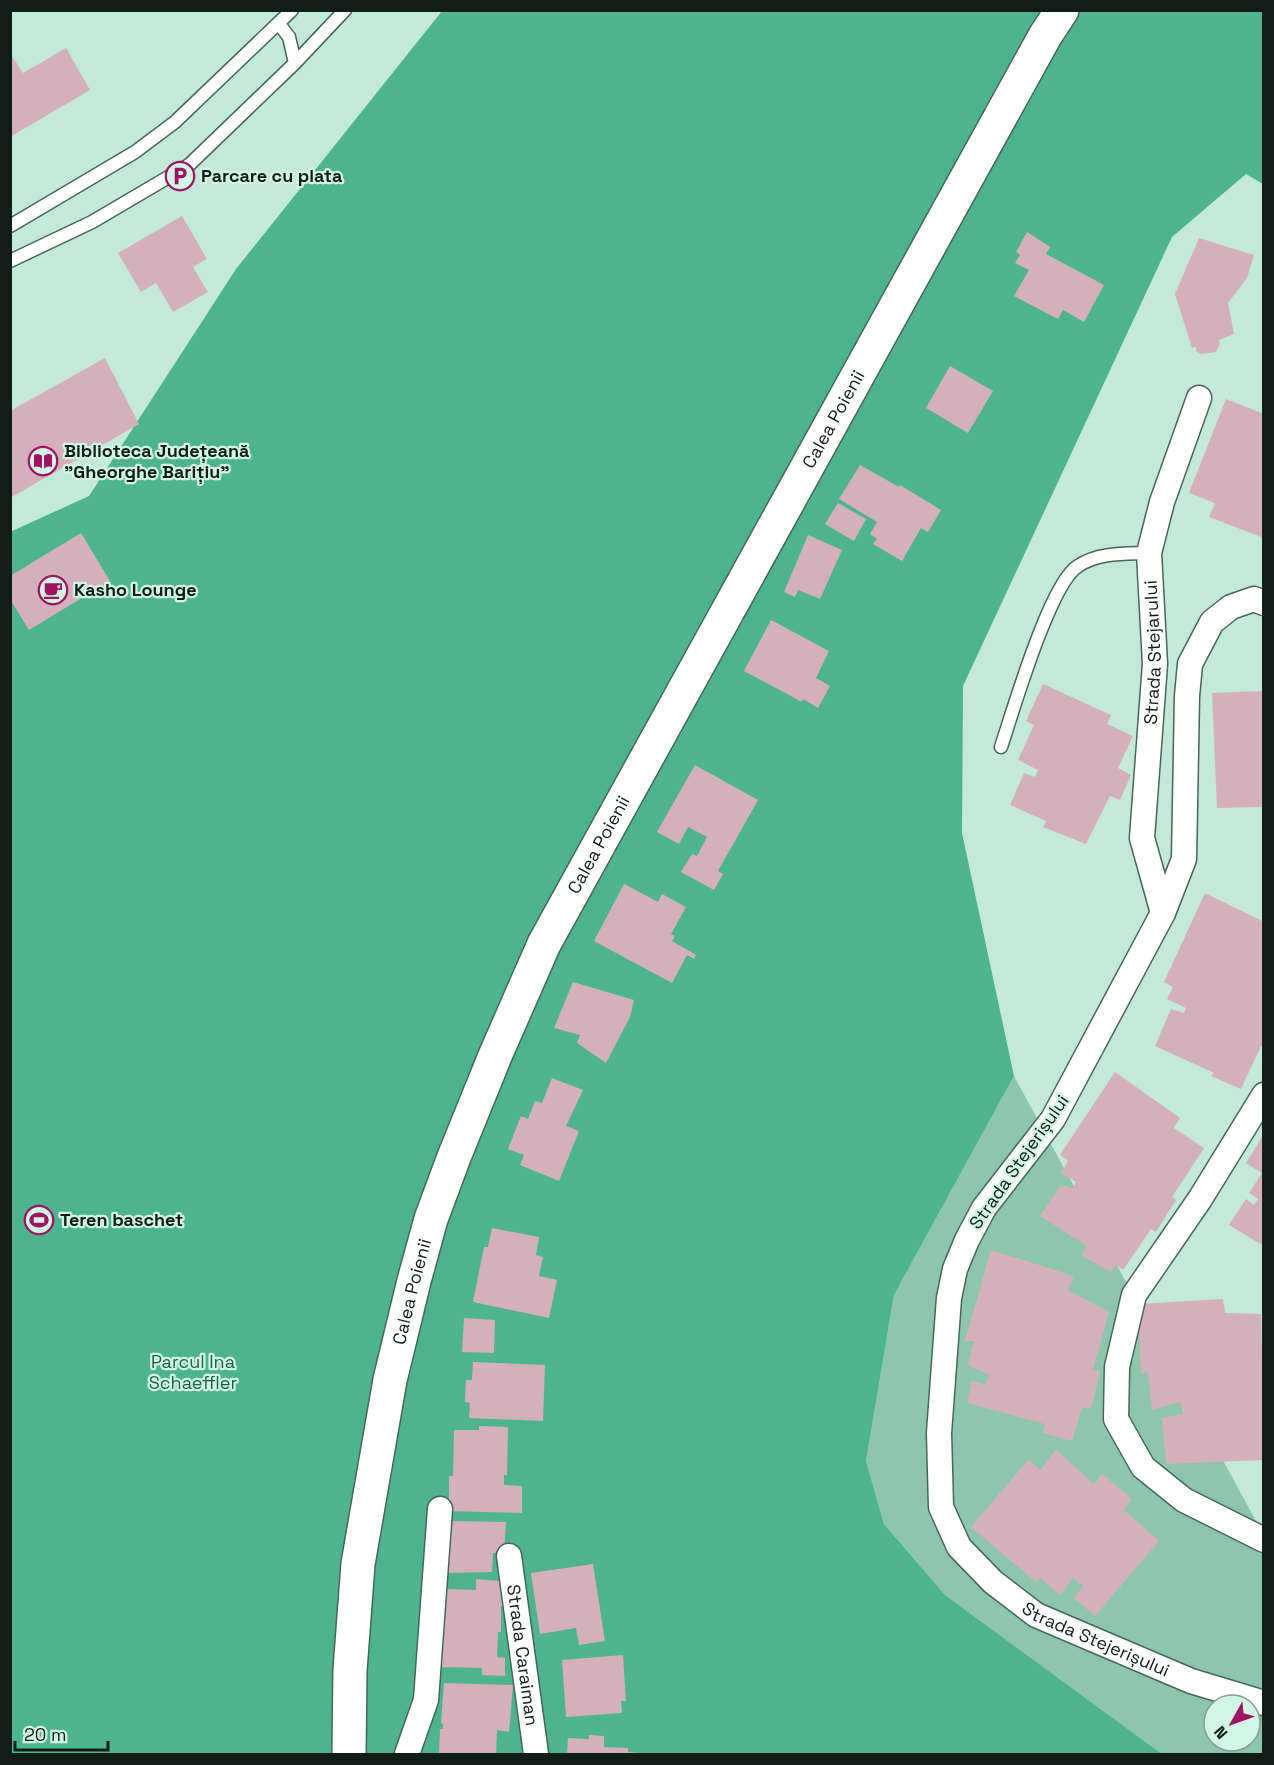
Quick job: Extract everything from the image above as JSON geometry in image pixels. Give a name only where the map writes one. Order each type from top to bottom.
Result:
[{"type":"main road","name":"Calea Poienii","points":[[349,1755],[350,1670],[358,1564],[390,1380],[431,1219],[495,1056],[544,944],[1062,10]]},
{"type":"street","name":"Strada Stejarului","points":[[1163,913],[1142,838],[1155,664],[1149,553],[1162,502],[1199,398]]},
{"type":"street","name":"Strada Stejerișului","points":[[1263,603],[1254,599],[1231,607],[1212,622],[1190,664],[1187,696],[1184,859],[1163,913],[1053,1119],[984,1208],[967,1240],[955,1269],[948,1298],[939,1433],[941,1507],[959,1547],[993,1582],[1036,1616],[1191,1681],[1263,1703]]},
{"type":"street","points":[[1263,1095],[1200,1199],[1134,1295],[1117,1367],[1116,1419],[1143,1467],[1184,1500],[1263,1540]]},
{"type":"street","points":[[407,1755],[426,1700],[440,1509]]},
{"type":"street","name":"Strada Caraiman","points":[[509,1556],[536,1755]]},
{"type":"lane","points":[[10,226],[135,152],[175,122],[292,10]]},
{"type":"lane","points":[[10,261],[92,222],[189,165],[295,63],[345,10]]},
{"type":"lane","points":[[279,24],[289,37],[295,63]]},
{"type":"lane","points":[[1001,747],[1039,636],[1061,584],[1077,566],[1101,556],[1149,553]]},
{"type":"green space","name":"Parcul Ina Schaeffler","points":[[442,11],[1263,11],[1263,184],[1246,174],[1172,237],[963,686],[962,833],[1014,1076],[894,1295],[866,1461],[884,1524],[945,1595],[1162,1754],[11,1754],[10,532],[89,496],[236,269]]},
{"type":"green space","points":[[1014,1076],[1263,1534],[1263,1754],[1162,1754],[945,1595],[884,1524],[866,1461],[894,1295]]},
{"type":"building","points":[[66,48],[90,90],[10,137],[10,53],[23,73]]},
{"type":"building","points":[[182,216],[207,259],[193,267],[208,292],[173,312],[156,283],[141,292],[118,253]]},
{"type":"building","points":[[1027,232],[1050,247],[1046,254],[1104,285],[1084,322],[1063,310],[1058,319],[1014,296],[1029,270],[1015,263],[1020,255],[1016,252]]},
{"type":"building","points":[[1199,238],[1254,255],[1247,278],[1228,303],[1234,334],[1219,340],[1220,344],[1216,352],[1201,354],[1196,351],[1196,347],[1192,348],[1175,294]]},
{"type":"building","name":"Biblioteca Județeană \"Gheorghe Barițiu\"","points":[[105,358],[139,424],[10,498],[10,411]]},
{"type":"building","points":[[950,366],[993,391],[968,433],[926,408]]},
{"type":"building","points":[[1226,399],[1264,414],[1264,538],[1209,517],[1215,503],[1189,493]]},
{"type":"building","points":[[860,465],[899,487],[900,485],[941,510],[928,532],[921,528],[902,561],[873,544],[877,539],[870,534],[877,522],[839,499]]},
{"type":"building","points":[[838,503],[866,519],[854,541],[825,524]]},
{"type":"building","name":"Kasho Lounge","points":[[81,533],[110,581],[29,630],[10,599],[10,576]]},
{"type":"building","points":[[808,535],[842,550],[820,599],[798,590],[795,597],[784,592]]},
{"type":"building","points":[[771,620],[829,651],[816,678],[830,686],[818,708],[744,671]]},
{"type":"building","points":[[1043,684],[1111,715],[1107,724],[1133,736],[1118,768],[1131,775],[1120,800],[1110,796],[1086,844],[1043,827],[1046,821],[1010,805],[1024,773],[1035,777],[1038,770],[1018,760],[1034,725],[1026,721]]},
{"type":"building","points":[[1264,691],[1264,807],[1217,808],[1212,693]]},
{"type":"building","points":[[695,765],[758,800],[718,871],[723,874],[714,890],[681,872],[692,854],[697,856],[707,837],[688,827],[679,844],[657,832]]},
{"type":"building","points":[[624,884],[658,902],[662,894],[686,907],[671,934],[675,936],[672,941],[696,955],[694,959],[687,955],[672,983],[594,941]]},
{"type":"building","points":[[1205,893],[1264,922],[1264,1047],[1261,1046],[1241,1089],[1211,1076],[1214,1073],[1155,1046],[1171,1009],[1184,1013],[1186,1008],[1167,999],[1173,987],[1164,982]]},
{"type":"building","points":[[573,982],[634,1000],[630,1017],[606,1063],[577,1043],[580,1035],[554,1028]]},
{"type":"building","points":[[1115,1072],[1180,1118],[1174,1128],[1204,1148],[1172,1197],[1176,1200],[1156,1232],[1151,1229],[1123,1270],[1116,1265],[1111,1272],[1081,1255],[1087,1246],[1040,1216],[1061,1185],[1072,1188],[1076,1182],[1061,1173],[1068,1161],[1060,1155]]},
{"type":"building","points":[[552,1078],[583,1090],[566,1126],[579,1131],[559,1181],[520,1165],[524,1155],[508,1149],[521,1116],[528,1119],[535,1101],[542,1103]]},
{"type":"building","points":[[1264,1134],[1264,1246],[1229,1225],[1246,1199],[1254,1205],[1258,1199],[1249,1193],[1262,1173],[1246,1163]]},
{"type":"building","points":[[492,1228],[539,1237],[536,1255],[543,1257],[539,1276],[557,1280],[549,1318],[473,1302],[484,1247],[488,1247]]},
{"type":"building","points":[[991,1250],[1074,1276],[1068,1290],[1109,1312],[1093,1369],[1100,1372],[1091,1409],[1082,1407],[1072,1441],[1043,1433],[1045,1424],[967,1403],[972,1380],[985,1385],[989,1375],[968,1365],[974,1341],[965,1341]]},
{"type":"building","points":[[1223,1299],[1225,1313],[1261,1314],[1262,1359],[1264,1359],[1264,1460],[1166,1464],[1162,1418],[1183,1414],[1180,1402],[1152,1410],[1148,1372],[1141,1374],[1138,1304]]},
{"type":"building","points":[[464,1318],[495,1320],[494,1353],[462,1352]]},
{"type":"building","points":[[473,1362],[545,1365],[543,1421],[469,1418],[470,1403],[465,1402],[466,1380],[472,1380]]},
{"type":"building","points":[[479,1426],[508,1427],[507,1475],[504,1475],[504,1485],[522,1486],[522,1513],[449,1511],[449,1476],[453,1476],[454,1430],[479,1430]]},
{"type":"building","points":[[1056,1450],[1094,1484],[1102,1474],[1132,1499],[1124,1510],[1159,1541],[1095,1616],[1074,1598],[1083,1586],[1073,1578],[1060,1595],[1040,1578],[1036,1582],[971,1527],[1029,1459],[1040,1470]]},
{"type":"building","points":[[450,1521],[506,1522],[504,1553],[493,1553],[492,1572],[447,1573]]},
{"type":"building","points":[[593,1564],[605,1641],[579,1645],[576,1628],[540,1634],[531,1573]]},
{"type":"building","points":[[476,1579],[511,1582],[510,1607],[501,1606],[501,1632],[498,1632],[497,1657],[505,1658],[505,1676],[482,1675],[482,1668],[441,1667],[446,1589],[476,1590]]},
{"type":"building","points":[[623,1655],[626,1701],[621,1701],[622,1713],[566,1717],[562,1660]]},
{"type":"building","points":[[444,1683],[513,1685],[509,1732],[497,1730],[496,1754],[439,1754],[440,1729],[443,1729],[441,1723]]},
{"type":"building","points":[[589,1735],[604,1736],[604,1747],[628,1748],[628,1752],[640,1754],[567,1754],[568,1738],[589,1739]]},
{"type":"place","name":"Parcare cu plata","points":[[180,176]]},
{"type":"place","name":"Biblioteca Județeană \"Gheorghe Barițiu\"","points":[[43,461]]},
{"type":"place","name":"Kasho Lounge","points":[[53,590]]},
{"type":"place","name":"Teren baschet","points":[[39,1220]]}]
